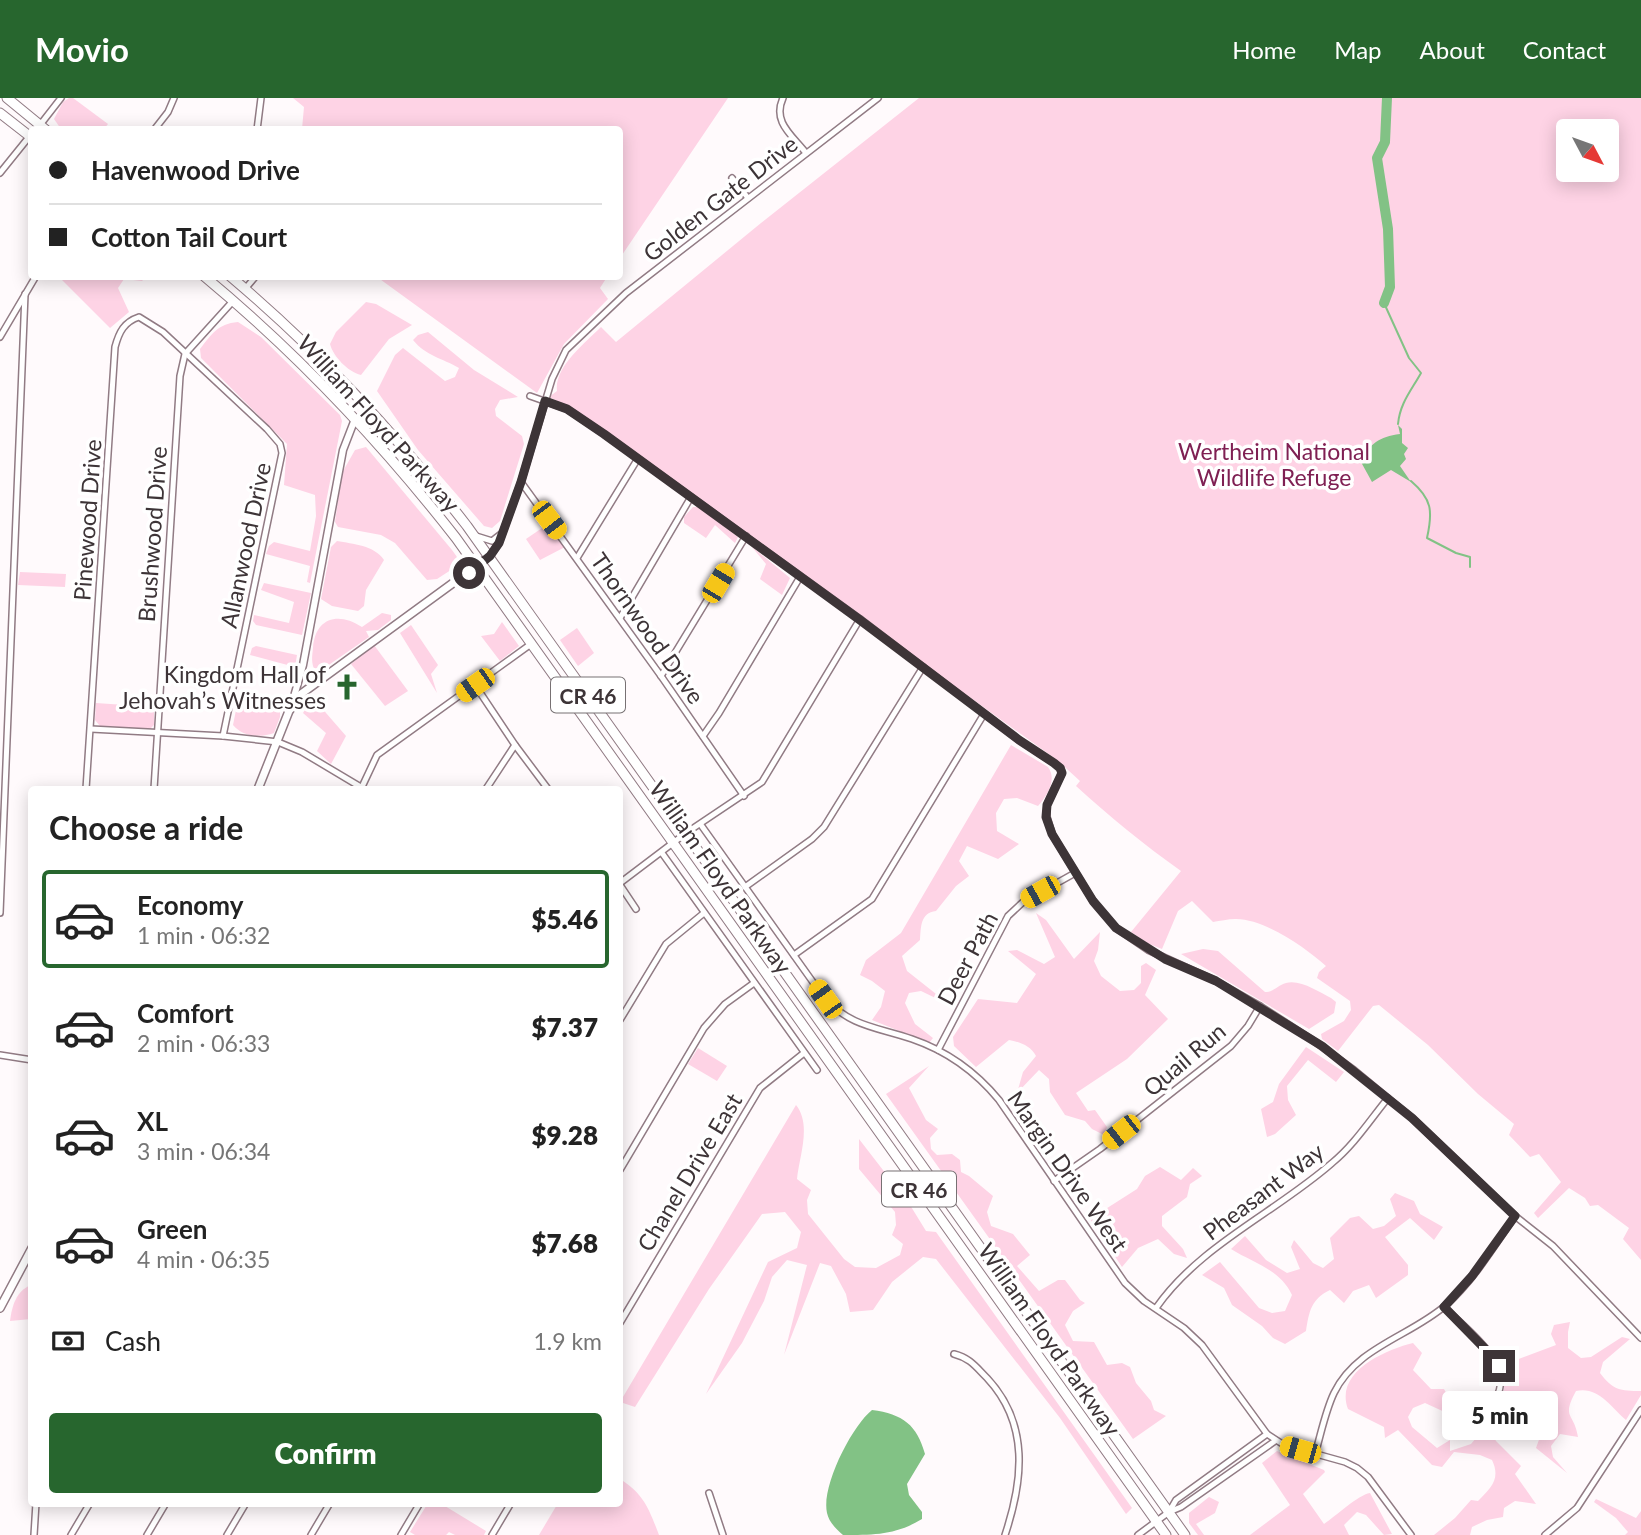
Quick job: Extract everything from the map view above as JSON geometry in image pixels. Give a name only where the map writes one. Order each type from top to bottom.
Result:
[{"type":"highway","points":[[7,98],[42,126]]},
{"type":"highway","points":[[0,113],[28,135]]},
{"type":"highway","name":"William Floyd Parkway","points":[[209,280],[296,358],[355,419],[408,477],[477,567],[1166,1535]]},
{"type":"highway","name":"William Floyd Parkway","points":[[235,280],[301,338],[358,395],[419,466],[490,556],[1185,1535]]},
{"type":"main road","points":[[259,786],[289,711],[301,694],[490,556]]},
{"type":"main road","points":[[0,1308],[28,1256]]},
{"type":"street","points":[[44,126],[61,98]]},
{"type":"street","points":[[156,126],[168,112],[174,98]]},
{"type":"street","points":[[258,126],[261,98]]},
{"type":"street","points":[[783,98],[778,113],[781,121],[806,153]]},
{"type":"street","name":"Golden Gate Drive","points":[[490,556],[499,543],[558,363],[566,350],[626,293],[878,98]]},
{"type":"street","points":[[0,173],[28,139]]},
{"type":"street","points":[[732,178],[748,198]]},
{"type":"street","points":[[0,337],[34,280]]},
{"type":"street","points":[[245,289],[253,280]]},
{"type":"street","points":[[0,913],[2,783],[25,294]]},
{"type":"street","points":[[186,354],[234,301]]},
{"type":"street","name":"Pinewood Drive","points":[[86,786],[119,334],[132,319],[139,317],[155,325],[186,354]]},
{"type":"street","name":"Allanwood Drive","points":[[186,354],[267,429],[280,444],[282,453],[223,736]]},
{"type":"street","name":"Brushwood Drive","points":[[154,786],[180,376],[186,354]]},
{"type":"street","points":[[530,396],[567,409],[1060,768],[1062,773],[1047,805],[1046,817],[1052,834],[1074,873],[1104,917],[1130,939],[1165,959],[1216,981],[1322,1046],[1388,1098],[1515,1216],[1553,1246],[1641,1338]]},
{"type":"street","points":[[289,711],[303,665],[341,460],[355,419]]},
{"type":"street","points":[[577,558],[637,460]]},
{"type":"street","name":"Thornwood Drive","points":[[521,482],[662,676],[744,796]]},
{"type":"street","points":[[620,618],[691,497]]},
{"type":"street","points":[[472,533],[488,541],[495,540],[503,532]]},
{"type":"street","points":[[662,676],[746,537]]},
{"type":"street","points":[[703,736],[800,577]]},
{"type":"street","points":[[623,882],[686,833],[762,782],[860,620]]},
{"type":"street","points":[[363,786],[377,755],[532,643]]},
{"type":"street","points":[[303,665],[303,684],[309,688]]},
{"type":"street","points":[[745,887],[812,839],[824,827],[923,667]]},
{"type":"street","points":[[475,685],[546,786]]},
{"type":"street","points":[[794,955],[872,899],[984,714]]},
{"type":"street","points":[[90,729],[223,736],[278,742],[302,752],[357,786]]},
{"type":"street","points":[[488,786],[515,745]]},
{"type":"street","name":"Margin Drive West","points":[[701,825],[825,999],[846,1018],[938,1050],[969,1070],[987,1086],[1125,1283],[1202,1345],[1267,1434],[1275,1441],[1345,1462],[1368,1477],[1407,1534]]},
{"type":"street","points":[[662,853],[817,1070]]},
{"type":"street","name":"Deer Path","points":[[938,1050],[1008,916],[1023,902],[1074,873]]},
{"type":"street","points":[[623,889],[636,909]]},
{"type":"street","points":[[623,1015],[666,944],[704,912]]},
{"type":"street","points":[[623,1165],[704,1028],[725,1004],[754,983]]},
{"type":"street","name":"Quail Run","points":[[1054,1181],[1100,1149],[1231,1046],[1260,1006]]},
{"type":"street","name":"Chanel Drive East","points":[[623,1318],[760,1088],[804,1053]]},
{"type":"street","points":[[0,1055],[28,1059]]},
{"type":"street","name":"Pheasant Way","points":[[1156,1308],[1194,1264],[1344,1153],[1388,1098]]},
{"type":"street","points":[[1315,1454],[1329,1404],[1344,1375],[1367,1354],[1424,1322],[1444,1307],[1472,1276],[1515,1216]]},
{"type":"street","points":[[1444,1307],[1493,1357],[1500,1374],[1499,1393],[1468,1426]]},
{"type":"street","points":[[954,1354],[967,1357],[996,1388],[1019,1441],[1020,1467],[1015,1505],[1005,1535]]},
{"type":"street","points":[[1545,1535],[1577,1508],[1641,1410]]},
{"type":"street","points":[[1169,1512],[1176,1500],[1267,1434]]},
{"type":"street","points":[[1139,1535],[1275,1441]]},
{"type":"street","points":[[709,1493],[723,1535]]},
{"type":"street","points":[[34,1535],[36,1507]]},
{"type":"street","points":[[71,1535],[88,1507]]},
{"type":"street","points":[[147,1535],[164,1507]]},
{"type":"street","points":[[227,1535],[244,1507]]},
{"type":"street","points":[[313,1534],[328,1507]]},
{"type":"street","points":[[401,1535],[418,1507]]},
{"type":"street","points":[[492,1535],[509,1507]]},
{"type":"green space","points":[[73,98],[108,124],[59,126],[54,119],[63,102]]},
{"type":"green space","points":[[293,98],[728,98],[623,254],[623,126],[302,126],[304,107]]},
{"type":"green space","name":"Wertheim National Wildlife Refuge","points":[[919,98],[1641,98],[1641,1260],[1623,1239],[1629,1228],[1598,1205],[1590,1206],[1585,1198],[1569,1188],[1538,1218],[1534,1213],[1561,1182],[1539,1154],[1530,1157],[1509,1135],[1514,1124],[1478,1094],[1428,1045],[1379,1005],[1373,1006],[1338,1051],[1322,1039],[1321,1034],[1344,1021],[1351,1010],[1350,1001],[1317,978],[1326,966],[1296,943],[1258,923],[1232,919],[1213,922],[1192,901],[1178,911],[1162,949],[1131,932],[1181,871],[1088,797],[1076,786],[1080,781],[1057,760],[563,404],[549,397],[557,391],[557,382],[565,364],[601,327],[616,342]]},
{"type":"green space","points":[[62,280],[123,280],[118,288],[129,312],[110,328]]},
{"type":"green space","points":[[381,280],[605,280],[600,288],[608,299],[564,344],[537,393]]},
{"type":"green space","points":[[366,302],[376,304],[412,325],[389,339],[361,375],[342,363],[330,344],[336,332]]},
{"type":"green space","points":[[238,322],[261,337],[340,415],[342,421],[310,583],[307,582],[310,566],[266,554],[274,542],[310,551],[316,516],[315,495],[284,485],[287,444],[201,358],[200,349],[216,331],[225,325]]},
{"type":"green space","points":[[428,332],[474,370],[518,397],[500,400],[495,409],[496,416],[522,436],[524,444],[500,521],[492,528],[484,526],[418,450],[377,391],[395,355],[403,348],[445,381],[455,377],[459,368],[429,353],[413,340]]},
{"type":"green space","points":[[366,447],[457,557],[457,566],[437,579],[427,580],[395,543],[381,535],[338,527],[335,522],[342,473],[355,450]]},
{"type":"green space","points":[[693,507],[699,507],[738,537],[735,543],[715,525],[706,538],[684,523],[684,517]]},
{"type":"green space","points":[[548,524],[565,547],[540,560],[526,539]]},
{"type":"green space","points":[[337,541],[369,548],[384,560],[366,590],[364,606],[358,611],[332,606],[321,599],[331,547]]},
{"type":"green space","points":[[751,546],[790,578],[782,595],[760,579],[766,564]]},
{"type":"green space","points":[[20,572],[66,574],[65,587],[18,585]]},
{"type":"green space","points":[[264,583],[311,593],[302,635],[256,625],[253,621],[254,615],[289,623],[294,602],[261,590]]},
{"type":"green space","points":[[382,613],[391,615],[391,620],[378,630],[366,631],[369,637],[320,671],[315,671],[312,660],[315,638],[323,624],[329,620],[344,619],[362,627]]},
{"type":"green space","points":[[502,622],[519,646],[500,661],[481,636],[494,634]]},
{"type":"green space","points":[[411,625],[438,665],[431,674],[437,693],[400,633]]},
{"type":"green space","points":[[577,628],[594,653],[578,666],[560,640]]},
{"type":"green space","points":[[374,645],[408,691],[385,706],[351,664]]},
{"type":"green space","points":[[256,646],[297,655],[295,667],[250,655],[252,648]]},
{"type":"green space","points":[[239,695],[280,709],[274,733],[252,735],[233,725]]},
{"type":"green space","points":[[313,698],[346,736],[331,764],[317,751],[326,733],[303,713]]},
{"type":"green space","points":[[96,703],[154,707],[154,725],[150,729],[100,726],[95,720]]},
{"type":"green space","points":[[1011,745],[1048,767],[1052,777],[1048,792],[1038,806],[1017,798],[1004,799],[996,813],[997,831],[1019,844],[998,859],[967,846],[959,861],[969,876],[956,886],[936,911],[924,918],[920,940],[902,956],[907,971],[950,1005],[921,991],[909,993],[905,1003],[915,1024],[933,1038],[929,1043],[872,1020],[881,1007],[885,991],[860,975],[866,960],[901,933]]},
{"type":"green space","points":[[1036,913],[1046,920],[1074,959],[1100,932],[1094,961],[1101,976],[1120,991],[1134,990],[1141,983],[1141,966],[1146,963],[1156,970],[1145,995],[1168,1019],[1127,1059],[1076,1093],[1088,1111],[1095,1110],[1107,1127],[1104,1135],[1092,1129],[1085,1121],[1065,1115],[1050,1092],[1049,1079],[1039,1070],[1017,1093],[1023,1072],[1036,1056],[1025,1045],[1009,1040],[976,1067],[954,1046],[953,1037],[978,999],[1017,1003],[1036,974],[1008,951],[1017,950],[1044,964],[1055,957]]},
{"type":"green space","points":[[1203,949],[1218,951],[1265,992],[1291,982],[1303,984],[1336,1002],[1334,1013],[1309,1029],[1181,954]]},
{"type":"green space","points":[[1306,1047],[1344,1072],[1336,1082],[1308,1060],[1287,1086],[1288,1100],[1296,1115],[1275,1134],[1267,1137],[1261,1109],[1273,1102],[1279,1084]]},
{"type":"green space","points":[[698,1048],[727,1066],[717,1081],[688,1064]]},
{"type":"green space","points":[[929,1066],[909,1088],[926,1120],[938,1129],[930,1138],[931,1149],[937,1155],[952,1154],[960,1160],[961,1172],[993,1196],[987,1212],[991,1226],[1013,1234],[1030,1255],[1017,1266],[1039,1291],[1058,1280],[1065,1280],[1085,1303],[1073,1311],[1065,1325],[1073,1341],[1094,1342],[1107,1365],[1122,1363],[1130,1367],[1136,1383],[1151,1401],[1154,1410],[1166,1416],[1133,1439],[886,1094]]},
{"type":"green space","points":[[796,1105],[801,1113],[804,1131],[797,1179],[811,1190],[807,1200],[808,1214],[844,1259],[855,1267],[876,1268],[900,1255],[903,1244],[892,1235],[896,1225],[895,1212],[859,1169],[859,1139],[910,1205],[926,1231],[936,1232],[1132,1508],[1126,1514],[1060,1418],[936,1259],[923,1257],[892,1282],[873,1310],[850,1312],[846,1294],[831,1266],[820,1263],[784,1355],[807,1265],[787,1260],[772,1277],[764,1301],[742,1343],[706,1394],[768,1262],[797,1248],[801,1232],[785,1212],[762,1214],[709,1289],[635,1407],[623,1403],[623,1397]]},
{"type":"green space","points":[[1160,1167],[1181,1180],[1193,1168],[1202,1176],[1190,1184],[1187,1197],[1162,1216],[1162,1226],[1183,1249],[1187,1258],[1174,1254],[1158,1239],[1138,1248],[1122,1267],[1090,1219],[1137,1189],[1145,1176]]},
{"type":"green space","points":[[1395,1193],[1414,1201],[1420,1214],[1443,1227],[1434,1240],[1410,1218],[1385,1237],[1408,1265],[1408,1275],[1376,1298],[1369,1285],[1353,1291],[1344,1303],[1330,1290],[1312,1307],[1306,1331],[1285,1344],[1273,1338],[1262,1326],[1232,1305],[1224,1288],[1202,1275],[1220,1262],[1259,1308],[1272,1313],[1285,1311],[1292,1295],[1287,1286],[1273,1273],[1231,1249],[1245,1236],[1266,1260],[1287,1273],[1300,1269],[1291,1247],[1294,1240],[1313,1263],[1323,1268],[1334,1259],[1330,1238],[1350,1218],[1359,1216],[1373,1229],[1384,1226],[1396,1216],[1390,1199]]},
{"type":"green space","points":[[28,1287],[28,1319],[10,1321],[16,1300]]},
{"type":"green space","points":[[1570,1322],[1568,1348],[1581,1358],[1591,1357],[1622,1337],[1630,1339],[1603,1362],[1600,1373],[1613,1386],[1622,1390],[1641,1391],[1641,1395],[1626,1420],[1598,1395],[1584,1390],[1576,1391],[1569,1411],[1578,1437],[1560,1434],[1551,1446],[1553,1457],[1567,1473],[1536,1448],[1541,1434],[1500,1400],[1504,1390],[1505,1364],[1556,1345],[1551,1334],[1554,1325]]},
{"type":"green space","points":[[1413,1343],[1422,1353],[1413,1370],[1431,1389],[1444,1389],[1452,1404],[1463,1415],[1449,1414],[1425,1403],[1413,1408],[1408,1417],[1412,1427],[1437,1448],[1450,1440],[1450,1451],[1471,1444],[1487,1425],[1496,1441],[1521,1466],[1515,1474],[1536,1504],[1515,1501],[1504,1508],[1503,1517],[1472,1527],[1470,1535],[1434,1535],[1471,1500],[1478,1501],[1491,1487],[1495,1478],[1492,1460],[1480,1455],[1454,1452],[1442,1467],[1432,1465],[1398,1430],[1385,1438],[1384,1427],[1348,1409],[1346,1396],[1348,1384],[1365,1365],[1389,1351]]},
{"type":"green space","points":[[1277,1451],[1324,1470],[1303,1494],[1324,1524],[1370,1493],[1392,1534],[1384,1535],[1366,1515],[1357,1512],[1344,1525],[1349,1535],[1250,1535],[1290,1505],[1262,1463]]},
{"type":"green space","points":[[623,1481],[635,1490],[645,1503],[659,1535],[539,1535],[556,1507],[623,1507]]},
{"type":"green space","points":[[1209,1497],[1219,1502],[1215,1513],[1196,1524],[1204,1535],[1198,1535],[1189,1523],[1189,1513]]},
{"type":"green space","points":[[1596,1499],[1636,1518],[1641,1511],[1641,1535],[1625,1535],[1628,1532],[1616,1518],[1594,1502]]},
{"type":"green space","points":[[426,1507],[447,1507],[486,1531],[484,1535],[455,1535],[449,1532],[446,1535],[415,1535],[410,1532]]},
{"type":"shaded area","points":[[1398,425],[1402,429],[1402,443],[1408,448],[1404,454],[1406,459],[1400,466],[1411,482],[1391,470],[1372,482],[1361,462],[1376,442],[1400,434]]},
{"type":"shaded area","points":[[872,1410],[900,1418],[918,1435],[925,1454],[907,1484],[909,1495],[922,1512],[922,1519],[884,1533],[843,1535],[833,1525],[827,1513],[829,1488],[847,1443]]},
{"type":"waterway","points":[[1384,303],[1390,287],[1388,229],[1377,158],[1385,142],[1387,98]]},
{"type":"waterway","points":[[1384,303],[1409,358],[1421,373],[1404,403],[1398,424]]},
{"type":"waterway","points":[[1411,481],[1423,494],[1429,506],[1427,538],[1470,557],[1470,567]]},
{"type":"place","name":"Kingdom Hall of Jehovah’s Witnesses","points":[[347,687]]},
{"type":"route","points":[[469,573],[490,556],[499,543],[521,482],[545,401],[567,409],[604,434],[1054,763],[1062,773],[1047,805],[1046,817],[1068,863],[1104,917],[1148,950],[1216,981],[1322,1046],[1412,1118],[1515,1216],[1472,1276],[1444,1307],[1499,1366]]}]
